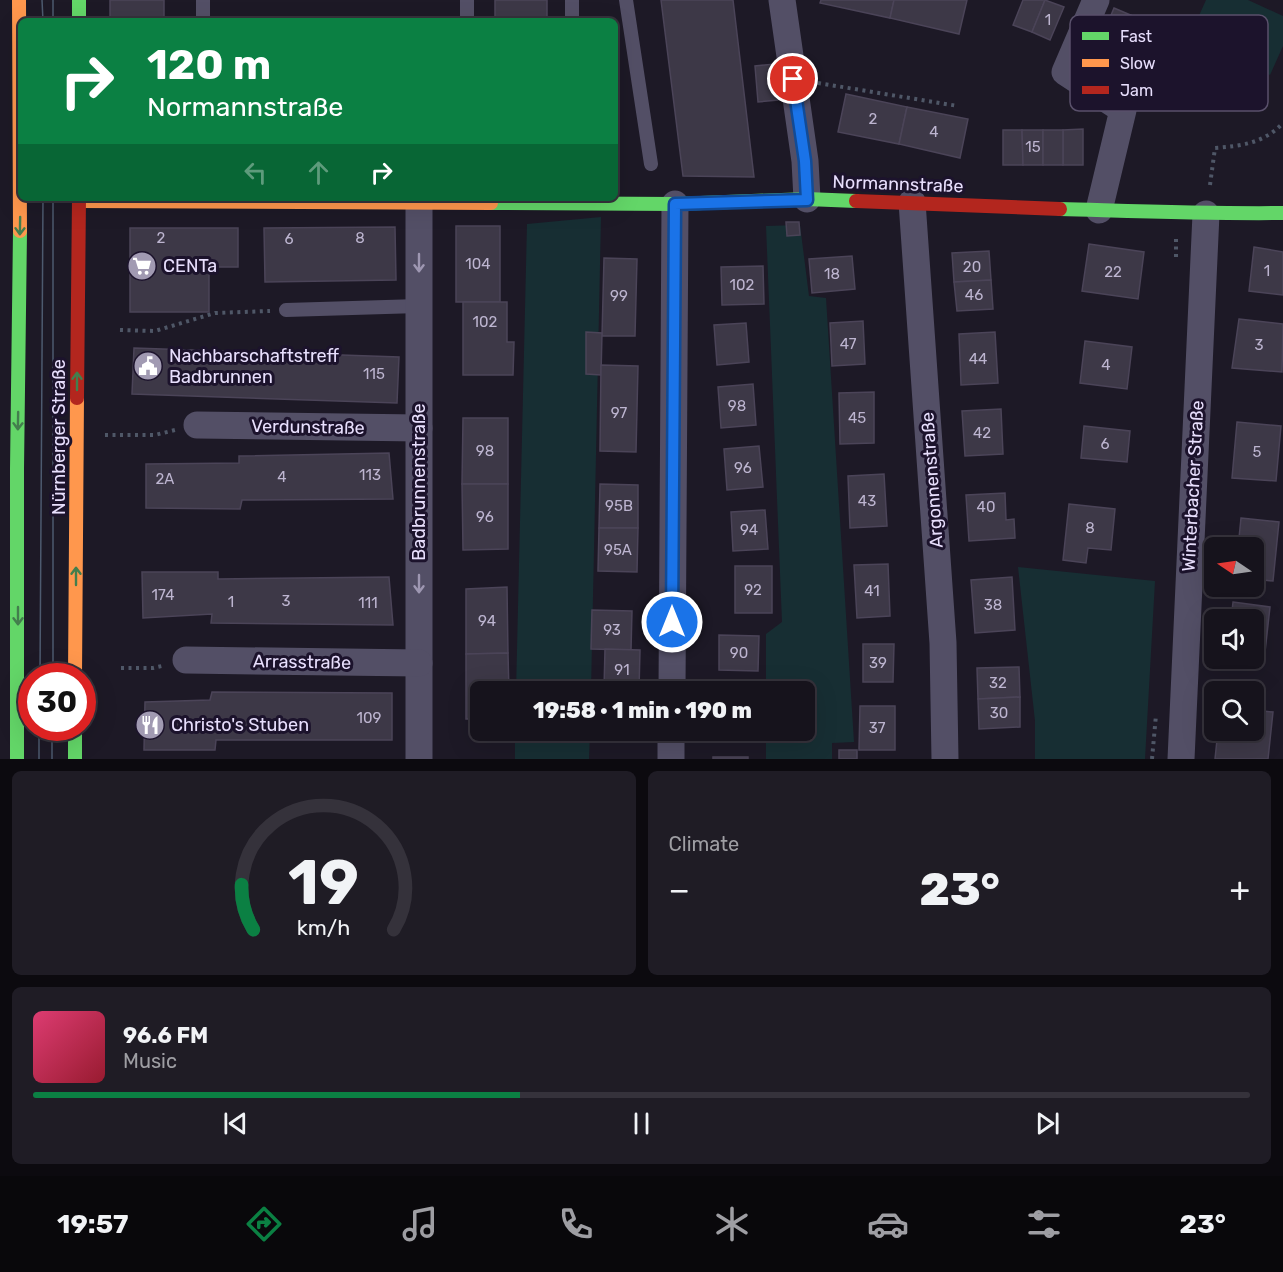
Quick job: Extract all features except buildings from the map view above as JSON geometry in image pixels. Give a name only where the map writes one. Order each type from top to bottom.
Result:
[{"type":"main road","points":[[18,86],[15,16],[20,0]]},
{"type":"main road","points":[[79,0],[79,18]]},
{"type":"main road","name":"Normannstraße","points":[[164,201],[419,204],[574,201],[675,204],[807,200],[1176,211],[1206,214],[1283,213]]},
{"type":"main road","points":[[17,759],[20,201]]},
{"type":"main road","name":"Nürnberger Straße","points":[[75,663],[79,201]]},
{"type":"main road","points":[[75,741],[75,759]]},
{"type":"street","points":[[782,0],[805,161],[807,200]]},
{"type":"street","points":[[1090,15],[1096,0]]},
{"type":"street","points":[[1070,60],[1065,72],[1070,75]]},
{"type":"street","points":[[1099,210],[1123,111]]},
{"type":"street","points":[[0,156],[18,156]]},
{"type":"street","name":"Argonnenstraße","points":[[912,202],[943,643],[945,759]]},
{"type":"street","name":"Badbrunnenstraße","points":[[419,204],[419,759]]},
{"type":"street","points":[[672,681],[675,204]]},
{"type":"street","name":"Winterbacher Straße","points":[[1181,759],[1206,214]]},
{"type":"street","name":"Verdunstraße","points":[[197,425],[418,428]]},
{"type":"street","name":"Arrasstraße","points":[[186,660],[419,663]]},
{"type":"street","points":[[671,741],[671,759]]},
{"type":"lane","points":[[203,0],[203,18]]},
{"type":"lane","points":[[467,0],[467,18]]},
{"type":"lane","points":[[572,0],[572,18]]},
{"type":"lane","points":[[626,0],[651,164]]},
{"type":"lane","points":[[286,310],[419,306]]},
{"type":"path","points":[[793,79],[958,106]]},
{"type":"path","points":[[1206,214],[1215,148],[1244,146],[1272,134],[1283,123]]},
{"type":"path","points":[[120,330],[155,331],[215,314],[286,310]]},
{"type":"path","points":[[119,435],[154,435],[197,425]]},
{"type":"path","points":[[121,668],[153,668],[186,660]]},
{"type":"green space","points":[[1206,0],[1248,0],[1283,16],[1283,46],[1270,75],[1268,74],[1268,15],[1199,15]]},
{"type":"green space","points":[[601,217],[591,681],[516,681],[527,224]]},
{"type":"green space","points":[[800,225],[809,296],[826,298],[854,742],[832,743],[832,759],[766,759],[766,741],[815,741],[815,681],[766,681],[766,634],[782,622],[766,226]]},
{"type":"green space","points":[[1018,567],[1155,581],[1145,759],[1035,759],[1035,721]]},
{"type":"green space","points":[[515,741],[590,741],[589,759],[515,759]]},
{"type":"tram line","points":[[42,0],[43,18]]},
{"type":"tram line","points":[[53,0],[53,18]]},
{"type":"tram line","points":[[40,663],[43,201]]},
{"type":"tram line","points":[[53,201],[53,663]]},
{"type":"tram line","points":[[39,741],[39,759]]},
{"type":"tram line","points":[[52,741],[52,759]]},
{"type":"traffic: fast","points":[[79,0],[79,18]]},
{"type":"traffic: fast","points":[[491,203],[675,204],[807,199],[856,201]]},
{"type":"traffic: fast","points":[[1060,209],[1283,213]]},
{"type":"traffic: fast","points":[[17,759],[20,231]]},
{"type":"traffic: fast","points":[[75,741],[75,759]]},
{"type":"traffic: slow","points":[[19,0],[19,18]]},
{"type":"traffic: slow","points":[[20,201],[20,231]]},
{"type":"traffic: slow","points":[[79,201],[491,203]]},
{"type":"traffic: slow","points":[[75,663],[77,398]]},
{"type":"traffic: jam","points":[[77,398],[79,201]]},
{"type":"traffic: jam","points":[[856,201],[1060,209]]},
{"type":"place","name":"CENTa","points":[[142,266]]},
{"type":"place","name":"Nachbarschaftstreff Badbrunnen","points":[[148,366]]},
{"type":"place","name":"Christo's Stuben","points":[[150,725]]},
{"type":"route","points":[[672,622],[675,204],[807,200],[805,161],[793,79]]}]
